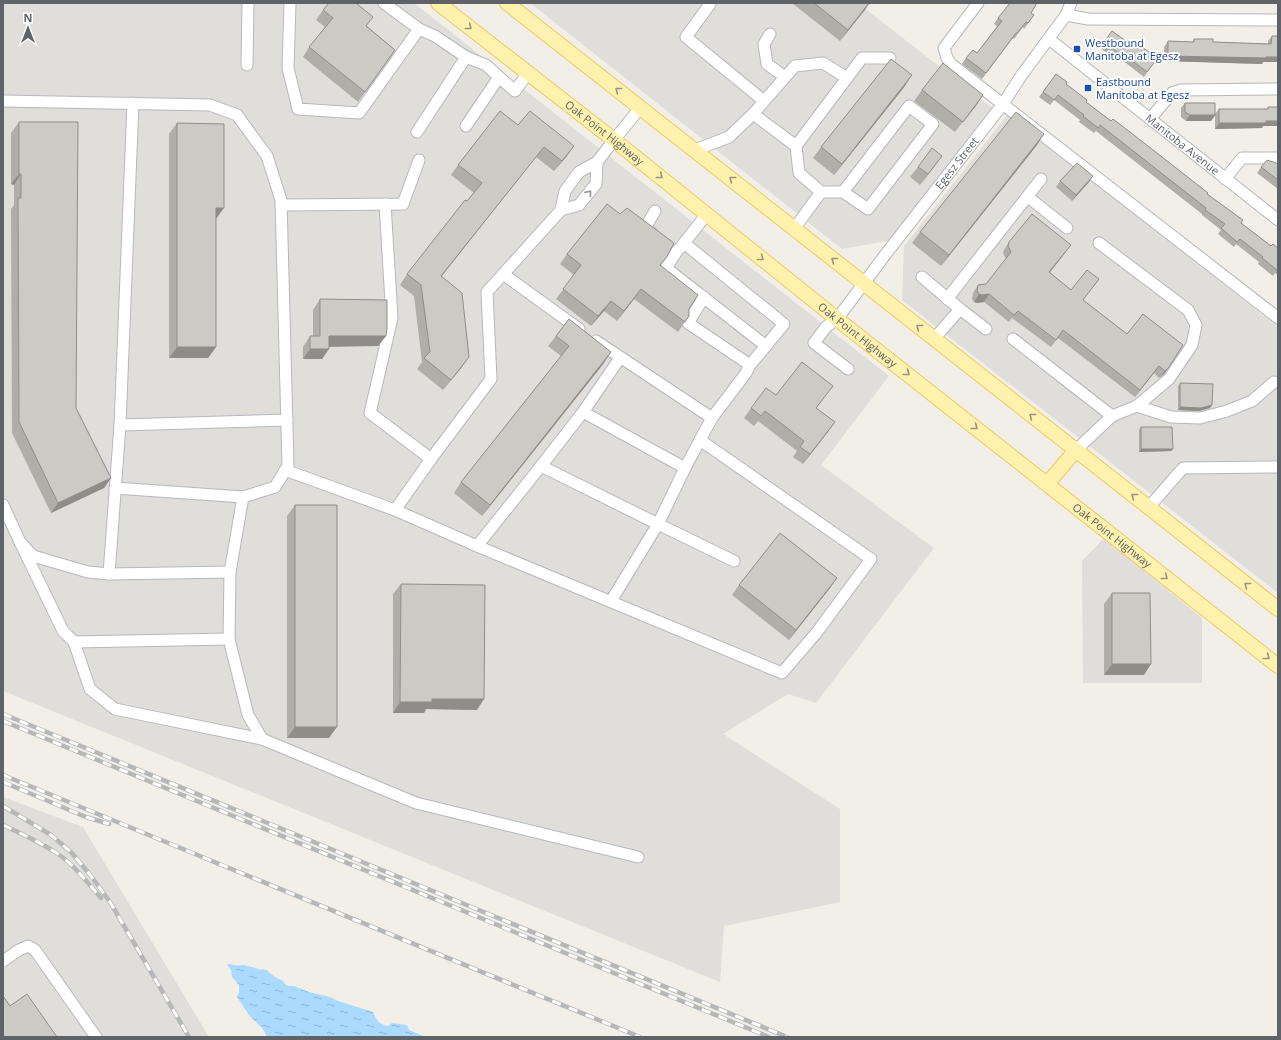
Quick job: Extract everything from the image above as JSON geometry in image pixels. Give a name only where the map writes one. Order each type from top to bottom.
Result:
[{"type":"main road","name":"Oak Point Highway","points":[[438,3],[614,140],[837,319],[1278,666]]},
{"type":"main road","points":[[507,3],[1278,609]]},
{"type":"main road","points":[[1047,484],[1076,450]]},
{"type":"street","points":[[247,65],[248,3]]},
{"type":"street","points":[[290,3],[288,68],[298,109],[359,113],[419,29]]},
{"type":"street","points":[[384,3],[419,29],[435,36],[466,57],[486,65],[515,91],[528,73]]},
{"type":"street","points":[[978,3],[944,48],[951,64],[1278,318]]},
{"type":"street","name":"Egesz Street","points":[[848,369],[814,343],[826,327],[837,319],[1003,104],[1021,76],[1066,15],[1071,3]]},
{"type":"street","points":[[710,4],[686,37],[764,101]]},
{"type":"street","points":[[1066,15],[1088,19],[1278,20]]},
{"type":"street","points":[[770,34],[764,44],[767,64],[785,77]]},
{"type":"street","name":"Manitoba Avenue","points":[[1049,39],[1278,220]]},
{"type":"street","points":[[416,132],[466,57]]},
{"type":"street","points":[[843,192],[909,106],[933,124],[868,209],[843,192],[821,192],[800,174],[796,146],[862,58],[890,58]]},
{"type":"street","points":[[695,150],[730,137],[753,114],[794,66],[823,63],[847,78]]},
{"type":"street","points":[[466,126],[499,77]]},
{"type":"street","points":[[1150,119],[1172,93],[1181,90],[1278,89]]},
{"type":"street","points":[[3,101],[210,105],[237,115],[266,156],[281,200],[288,466],[286,470],[275,487],[243,497],[115,488]]},
{"type":"street","points":[[108,574],[120,425],[133,103]]},
{"type":"street","points":[[395,510],[491,379],[487,292],[561,210],[565,191],[579,172],[597,162],[640,108]]},
{"type":"street","points":[[753,114],[796,146]]},
{"type":"street","points":[[1225,179],[1242,158],[1278,158]]},
{"type":"street","points":[[281,205],[403,204],[419,160]]},
{"type":"street","points":[[561,210],[579,205],[596,184],[597,162]]},
{"type":"street","points":[[947,299],[1042,179]]},
{"type":"street","points":[[794,229],[821,192]]},
{"type":"street","points":[[1028,197],[1067,228]]},
{"type":"street","points":[[385,204],[392,318],[370,413],[431,459]]},
{"type":"street","points":[[611,601],[658,524],[685,468],[712,418],[746,373],[750,365],[784,324],[681,247],[664,242],[644,228],[655,211]]},
{"type":"street","points":[[707,214],[666,268],[766,346]]},
{"type":"street","points":[[1076,450],[1112,416],[1137,406],[1169,379],[1192,345],[1196,325],[1188,310],[1099,243]]},
{"type":"street","points":[[503,274],[620,358],[712,418]]},
{"type":"street","points":[[922,277],[947,299],[986,329]]},
{"type":"street","points":[[704,297],[688,323],[750,365]]},
{"type":"street","points":[[934,339],[960,309]]},
{"type":"street","points":[[1013,339],[1112,416]]},
{"type":"street","points":[[477,546],[583,412],[620,358]]},
{"type":"street","points":[[1137,406],[1171,417],[1200,418],[1227,411],[1252,401],[1274,382]]},
{"type":"street","points":[[583,412],[685,468]]},
{"type":"street","points":[[120,425],[287,420]]},
{"type":"street","points":[[286,470],[395,510],[477,546],[782,673],[817,632],[871,559],[700,440]]},
{"type":"street","points":[[541,466],[734,561]]},
{"type":"street","points":[[1149,507],[1183,468],[1278,467]]},
{"type":"street","points":[[243,497],[230,572],[229,639],[248,715],[262,739]]},
{"type":"street","points":[[3,505],[63,631],[74,642],[90,689],[115,709],[262,739],[416,803],[638,857]]},
{"type":"street","points":[[20,542],[33,556],[88,572],[108,574],[230,572]]},
{"type":"street","points":[[74,642],[229,639]]},
{"type":"street","points":[[3,961],[19,950],[28,946],[35,950],[96,1037]]},
{"type":"shaded area","points":[[3,3],[414,3],[889,376],[821,465],[934,548],[816,703],[788,694],[723,734],[840,809],[840,902],[724,926],[720,982],[3,691]]},
{"type":"shaded area","points":[[530,3],[858,3],[995,110],[892,240],[842,249]]},
{"type":"shaded area","points":[[1008,114],[1278,327],[1278,593],[902,300],[904,246]]},
{"type":"shaded area","points":[[1104,538],[1202,618],[1202,683],[1083,683],[1082,561]]},
{"type":"shaded area","points":[[3,797],[83,827],[209,1037],[3,1037]]},
{"type":"water","points":[[230,964],[266,970],[283,981],[286,985],[330,997],[373,1012],[382,1024],[388,1026],[392,1023],[407,1025],[409,1030],[426,1037],[267,1037],[263,1029],[249,1015],[237,997],[239,985],[232,977],[231,970],[227,965]]},
{"type":"building","points":[[329,3],[356,3],[373,17],[366,26],[395,50],[365,92],[309,47],[333,18],[323,10]]},
{"type":"building","points":[[814,3],[869,3],[848,30]]},
{"type":"building","points":[[1010,3],[1037,3],[1031,13],[1034,15],[1028,23],[1026,22],[1016,33],[986,73],[966,58],[973,50],[977,53],[1002,21],[998,18]]},
{"type":"building","points":[[1112,31],[1137,49],[1140,45],[1157,59],[1147,72],[1121,52],[1120,54],[1104,42]]},
{"type":"building","points":[[1272,36],[1278,36],[1278,57],[1168,56],[1168,41],[1194,42],[1194,39],[1213,39],[1213,42],[1271,44]]},
{"type":"building","points":[[891,59],[912,75],[842,164],[821,147]]},
{"type":"building","points":[[943,63],[983,95],[963,122],[922,90]]},
{"type":"building","points":[[1056,74],[1067,82],[1066,84],[1087,100],[1086,102],[1111,121],[1113,119],[1208,193],[1207,194],[1243,220],[1241,223],[1271,246],[1273,244],[1278,248],[1278,269],[1277,270],[1240,239],[1237,242],[1221,228],[1225,224],[1205,210],[1206,208],[1100,125],[1098,128],[1058,95],[1054,100],[1043,92]]},
{"type":"building","points":[[1185,103],[1215,103],[1215,115],[1190,115],[1185,112]]},
{"type":"building","points":[[1268,107],[1278,107],[1278,121],[1266,121],[1266,123],[1219,123],[1219,109],[1268,109]]},
{"type":"building","points":[[500,111],[518,125],[530,111],[574,146],[562,161],[544,147],[441,276],[462,293],[469,357],[451,380],[424,358],[430,352],[421,285],[407,274],[465,200],[467,201],[482,183],[458,165]]},
{"type":"building","points":[[1016,112],[1044,134],[949,255],[920,232]]},
{"type":"building","points":[[19,122],[78,122],[76,408],[111,478],[58,503],[19,422],[18,198],[21,198],[21,174],[19,174]]},
{"type":"building","points":[[177,123],[224,124],[224,208],[216,208],[216,347],[177,347]]},
{"type":"building","points":[[932,148],[942,156],[928,174],[918,167]]},
{"type":"building","points":[[1267,160],[1278,164],[1278,180],[1261,167]]},
{"type":"building","points":[[1077,163],[1093,176],[1076,195],[1060,181]]},
{"type":"building","points":[[607,204],[620,214],[627,208],[674,243],[666,258],[660,265],[698,295],[689,309],[689,316],[685,322],[641,289],[624,311],[611,301],[598,316],[563,289],[581,265],[567,254]]},
{"type":"building","points":[[1032,214],[1071,245],[1049,272],[1071,290],[1087,270],[1099,279],[1083,300],[1127,334],[1143,314],[1183,345],[1169,367],[1165,371],[1159,366],[1140,390],[1063,330],[1056,340],[1018,311],[1014,315],[989,294],[982,295],[977,291],[978,285],[986,284],[1011,252],[1008,246],[1009,242]]},
{"type":"building","points":[[320,299],[387,300],[386,336],[329,336],[329,349],[310,349],[310,336],[320,336]]},
{"type":"building","points":[[569,319],[611,352],[490,505],[461,482],[569,346],[556,336]]},
{"type":"building","points":[[802,362],[833,386],[816,408],[835,422],[810,454],[800,447],[804,441],[765,411],[761,416],[751,408],[766,388],[776,395]]},
{"type":"building","points":[[1180,383],[1213,384],[1212,405],[1201,408],[1180,407]]},
{"type":"building","points":[[1141,427],[1172,427],[1173,449],[1141,449]]},
{"type":"building","points":[[295,505],[337,505],[337,727],[295,727]]},
{"type":"building","points":[[780,533],[837,578],[796,630],[739,585]]},
{"type":"building","points":[[401,584],[485,585],[484,699],[432,699],[432,702],[400,702]]},
{"type":"building","points":[[1112,593],[1150,593],[1151,664],[1112,664]]},
{"type":"building","points":[[27,994],[57,1037],[3,1037],[3,996],[10,1006]]},
{"type":"railway","points":[[3,714],[787,1037]]},
{"type":"railway","points":[[3,721],[769,1037]]},
{"type":"railway","points":[[3,775],[640,1037]]},
{"type":"railway","points":[[3,782],[86,817],[109,824]]},
{"type":"railway","points":[[3,806],[51,835],[72,853],[91,876],[110,902],[189,1037]]},
{"type":"railway","points":[[3,825],[38,842],[64,858],[101,898]]},
{"type":"place","name":"Westbound Manitoba at Egesz","points":[[1077,49]]},
{"type":"place","name":"Eastbound Manitoba at Egesz","points":[[1088,88]]}]
